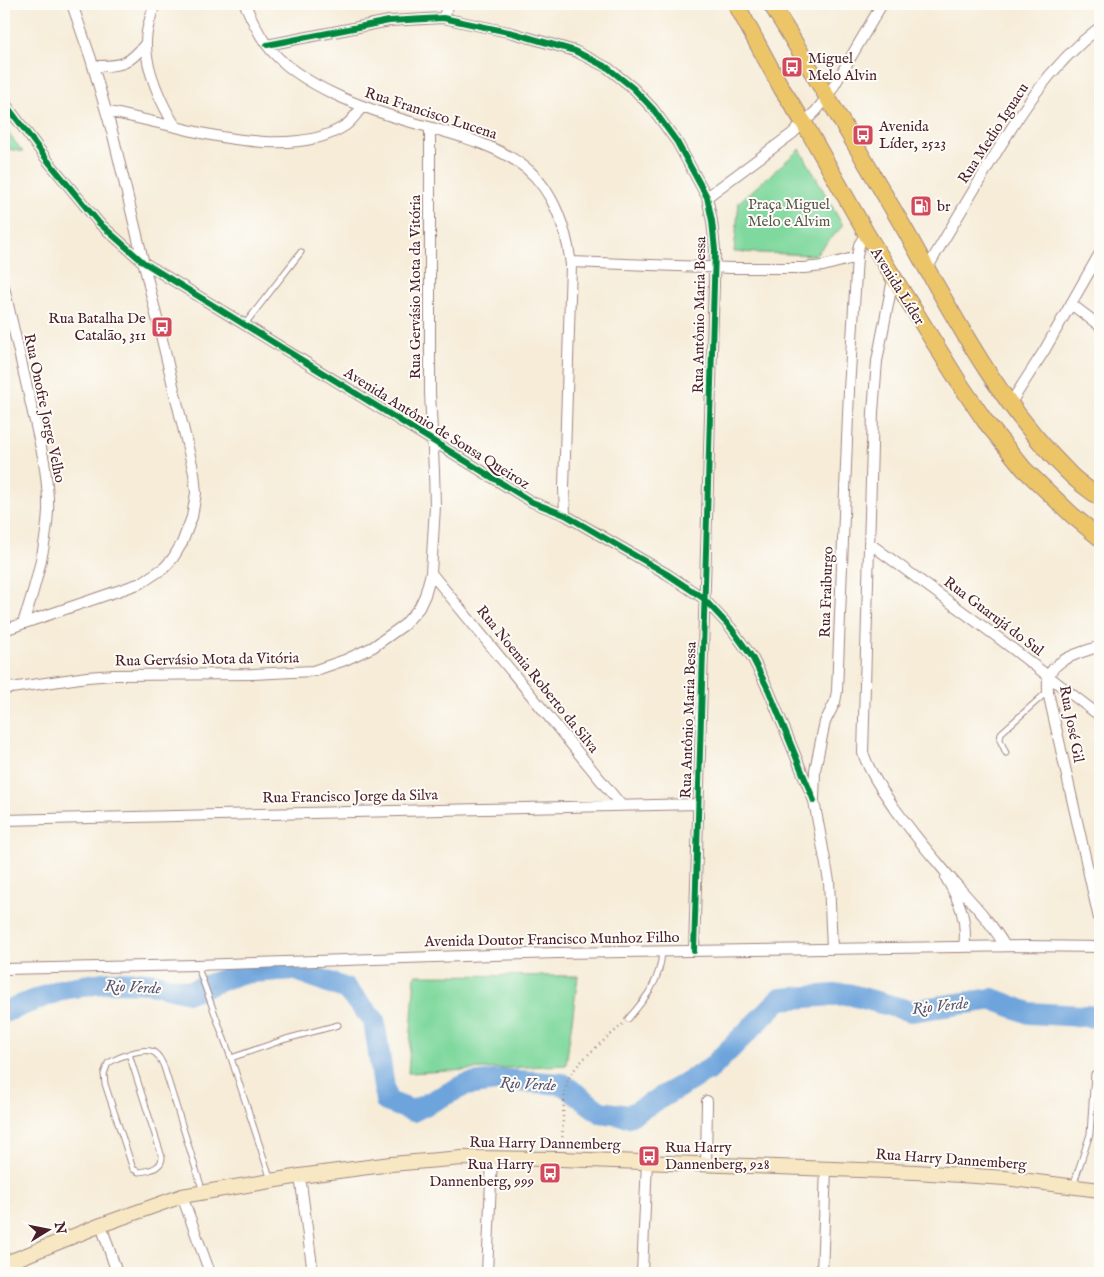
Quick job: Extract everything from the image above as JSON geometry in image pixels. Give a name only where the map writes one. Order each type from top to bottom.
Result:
[{"type":"main road","name":"Avenida Líder","points":[[736,4],[782,89],[804,123],[893,279],[960,384],[991,428],[1024,469],[1072,515],[1100,538]]},
{"type":"main road","points":[[770,4],[828,96],[967,338],[1010,404],[1035,436],[1069,474],[1100,498]]},
{"type":"main road","name":"Rua Harry Dannemberg","points":[[8,1267],[101,1225],[182,1196],[271,1180],[431,1160],[492,1158],[561,1159],[972,1175],[1100,1190]]},
{"type":"street","points":[[4,630],[141,583],[164,568],[182,543],[192,516],[196,493],[194,474],[106,111],[72,4]]},
{"type":"street","points":[[155,4],[146,42],[152,73],[158,90],[168,114],[176,126]]},
{"type":"street","name":"Rua Francisco Lucena","points":[[245,4],[255,28],[282,61],[326,90],[362,107],[462,136],[502,152],[527,169],[544,188],[560,218],[568,242],[571,262],[564,487],[565,515]]},
{"type":"street","points":[[443,18],[449,4]]},
{"type":"street","points":[[708,197],[816,112],[828,96],[882,4]]},
{"type":"street","name":"Rua Antônio Maria Bessa","points":[[267,45],[389,21],[443,18],[469,22],[541,40],[575,51],[608,68],[633,88],[653,109],[677,142],[708,197],[715,250],[703,598],[694,950]]},
{"type":"street","name":"Rua Medio Iguacu","points":[[926,268],[1015,122],[1048,76],[1078,44],[1100,27]]},
{"type":"street","points":[[93,66],[113,66],[126,63],[135,56],[146,42]]},
{"type":"street","name":"Avenida Antônio de Sousa Queiroz","points":[[4,102],[99,223],[143,262],[532,502],[565,515],[703,598],[731,628],[752,657],[769,691],[814,801]]},
{"type":"street","points":[[106,111],[200,133],[244,140],[279,142],[309,140],[332,133],[345,126],[362,107]]},
{"type":"street","name":"Rua Gervásio Mota da Vitória","points":[[4,689],[105,676],[313,671],[345,660],[373,647],[404,625],[419,608],[431,574],[434,506],[430,393],[430,128]]},
{"type":"street","name":"Rua Fraiburgo","points":[[832,948],[829,881],[814,801],[815,770],[825,722],[836,702],[849,390],[857,257],[859,245],[866,233]]},
{"type":"street","points":[[1010,404],[1044,351],[1100,253]]},
{"type":"street","points":[[571,262],[804,268],[823,266],[857,257]]},
{"type":"street","points":[[893,279],[877,361],[873,412],[863,753],[874,778],[938,864],[998,933],[1005,946]]},
{"type":"street","name":"Rua Onofre Jorge Velho","points":[[4,287],[44,461],[48,488],[46,533],[33,592],[23,624]]},
{"type":"street","points":[[1071,304],[1100,326]]},
{"type":"street","name":"Rua Guarujá do Sul","points":[[869,543],[1100,716]]},
{"type":"street","name":"Rua Noemia Roberto da Silva","points":[[431,574],[621,805]]},
{"type":"street","points":[[1049,676],[1055,667],[1064,660],[1100,646]]},
{"type":"street","name":"Rua José Gil","points":[[1049,676],[1048,692],[1100,923]]},
{"type":"street","name":"Rua Francisco Jorge da Silva","points":[[4,820],[698,804]]},
{"type":"street","points":[[938,864],[961,906],[965,928],[964,947]]},
{"type":"street","name":"Avenida Doutor Francisco Munhoz Filho","points":[[4,969],[694,950],[1005,946],[1100,947]]},
{"type":"street","points":[[706,1165],[707,1100]]},
{"type":"street","points":[[487,1273],[492,1158]]},
{"type":"street","points":[[642,1273],[647,1162]]},
{"type":"street","points":[[822,1273],[826,1169]]},
{"type":"street","points":[[300,1176],[313,1273]]},
{"type":"street","points":[[182,1196],[210,1273]]},
{"type":"street","points":[[101,1225],[117,1273]]},
{"type":"lane","points":[[245,324],[301,252]]},
{"type":"lane","points":[[1006,753],[1000,740],[1001,733],[1048,692]]},
{"type":"lane","points":[[628,1019],[656,981],[662,951]]},
{"type":"lane","points":[[197,965],[231,1058],[271,1180]]},
{"type":"lane","points":[[231,1058],[286,1039],[338,1025]]},
{"type":"lane","points":[[129,1054],[162,1157],[162,1162],[159,1165],[139,1172],[131,1164],[104,1084],[104,1074],[108,1063],[129,1054],[151,1051],[156,1053],[160,1059],[170,1084],[203,1192]]},
{"type":"lane","points":[[1073,1186],[1090,1134],[1094,1074]]},
{"type":"path","points":[[561,1159],[565,1099],[569,1078],[581,1063],[628,1019]]},
{"type":"green space","points":[[4,128],[23,152],[4,148]]},
{"type":"green space","name":"Praça Miguel Melo e Alvim","points":[[800,149],[842,227],[815,255],[734,252],[739,202]]},
{"type":"green space","points":[[415,975],[578,976],[566,1065],[408,1073]]},
{"type":"waterway","name":"Rio Verde","points":[[4,1012],[63,989],[109,982],[151,983],[189,992],[241,973],[294,969],[346,989],[374,1020],[386,1101],[413,1111],[465,1085],[503,1080],[563,1084],[600,1112],[629,1116],[710,1069],[780,999],[848,994],[910,1011],[993,999],[1029,1013],[1100,1017]]},
{"type":"cycle path","points":[[267,45],[389,21],[443,18],[513,33],[575,51],[608,68],[633,88],[653,109],[677,142],[707,197],[715,250],[694,951]]},
{"type":"cycle path","points":[[4,102],[48,161],[99,223],[143,262],[532,502],[565,515],[667,574],[703,598],[731,628],[752,657],[769,691],[814,801]]},
{"type":"place","name":"Miguel Melo Alvin","points":[[792,67]]},
{"type":"place","name":"Avenida Líder, 2523","points":[[863,135]]},
{"type":"place","name":"br","points":[[921,206]]},
{"type":"place","name":"Rua Batalha De Catalão, 311","points":[[162,327]]},
{"type":"place","name":"Rua Harry Dannenberg, 928","points":[[649,1156]]},
{"type":"place","name":"Rua Harry Dannenberg, 999","points":[[550,1173]]}]
